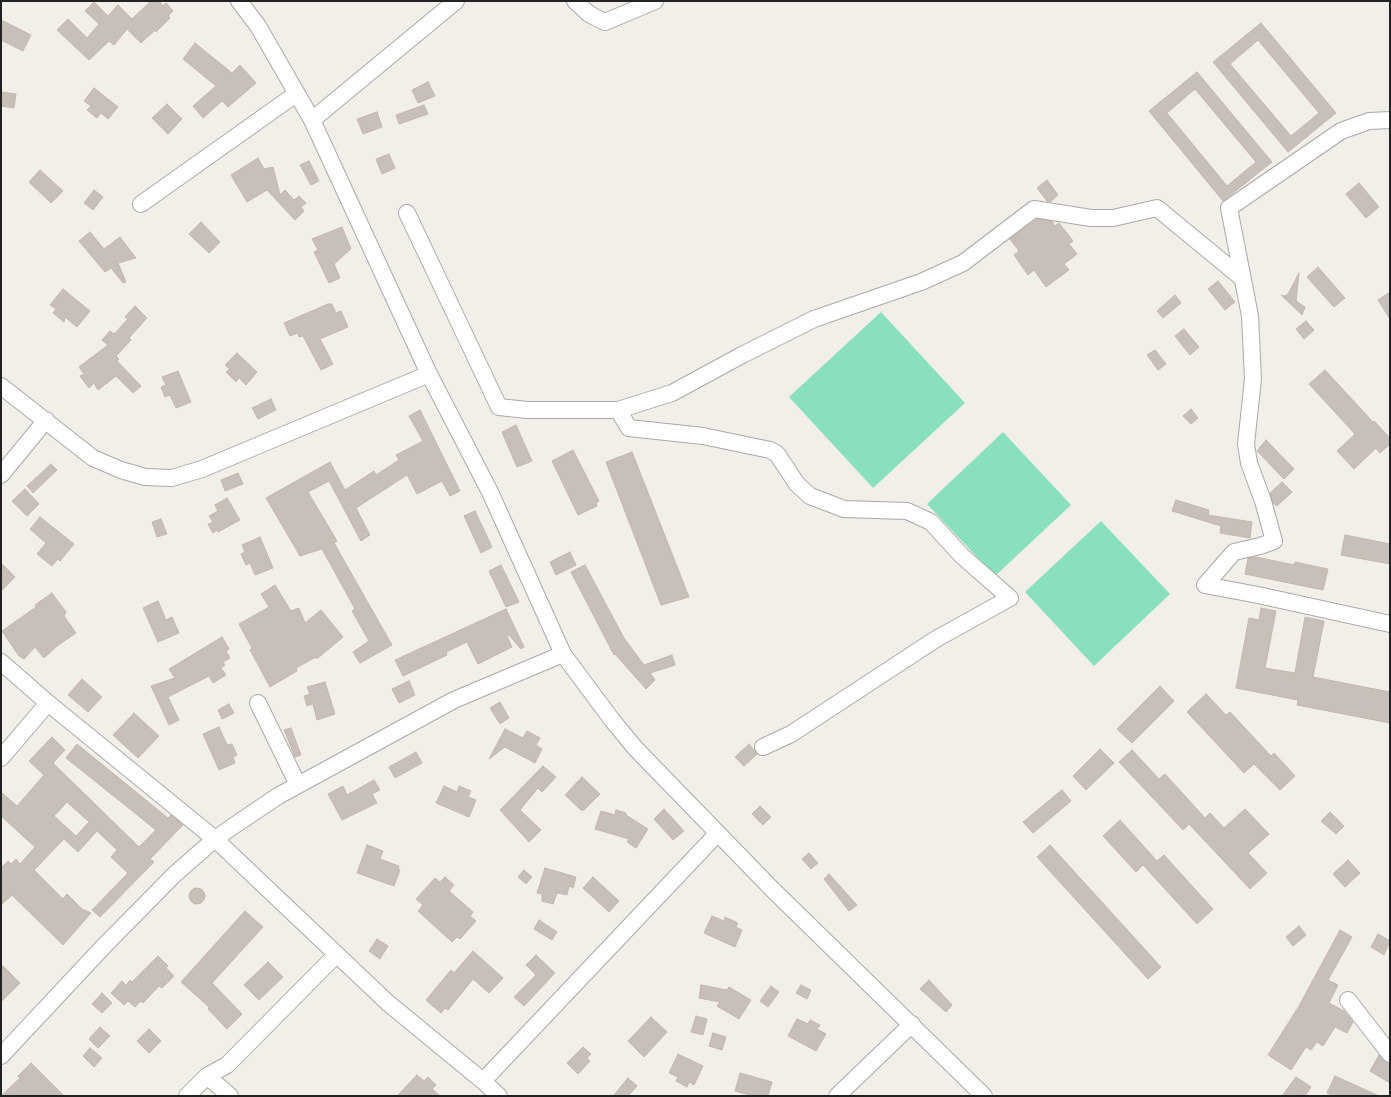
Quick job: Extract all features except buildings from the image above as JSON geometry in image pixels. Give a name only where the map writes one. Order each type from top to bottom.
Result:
[{"type":"street","points":[[239,1],[258,26],[312,120],[429,374],[490,492],[564,654],[612,720],[636,749],[717,834],[984,1096]]},
{"type":"street","points":[[312,120],[456,1]]},
{"type":"street","points":[[575,1],[589,14],[605,22],[655,1]]},
{"type":"street","points":[[141,204],[296,94]]},
{"type":"street","points":[[1390,120],[1369,121],[1341,131],[1229,208],[1250,316],[1253,379],[1246,444],[1249,463],[1263,501],[1274,540],[1260,546],[1234,552],[1205,585],[1390,624]]},
{"type":"street","points":[[407,213],[499,407],[527,410],[618,410],[672,393],[742,355],[814,319],[921,282],[963,263],[1034,209],[1091,218],[1113,218],[1157,208],[1242,278]]},
{"type":"street","points":[[1,386],[93,458],[121,470],[145,477],[172,478],[202,469],[429,374]]},
{"type":"street","points":[[618,410],[629,428],[703,436],[770,450],[777,454],[797,484],[810,496],[844,509],[907,510],[931,522],[962,556],[1010,598],[936,639],[791,734],[764,747]]},
{"type":"street","points":[[1,475],[46,420]]},
{"type":"street","points":[[1,1056],[103,947],[175,874],[215,839],[278,796],[454,700],[564,654]]},
{"type":"street","points":[[1,662],[48,704],[215,839],[388,1003],[483,1081],[498,1096]]},
{"type":"street","points":[[258,703],[298,786]]},
{"type":"street","points":[[1,758],[48,704]]},
{"type":"street","points":[[483,1081],[717,834]]},
{"type":"street","points":[[187,1096],[207,1076],[227,1065],[336,955]]},
{"type":"street","points":[[1348,1000],[1390,1054]]},
{"type":"street","points":[[838,1096],[912,1024]]},
{"type":"street","points":[[207,1076],[230,1096]]},
{"type":"green space","points":[[881,312],[965,403],[873,488],[789,397]]},
{"type":"green space","points":[[1003,432],[1071,505],[995,576],[927,504]]},
{"type":"green space","points":[[1101,521],[1170,594],[1094,666],[1025,592]]}]
